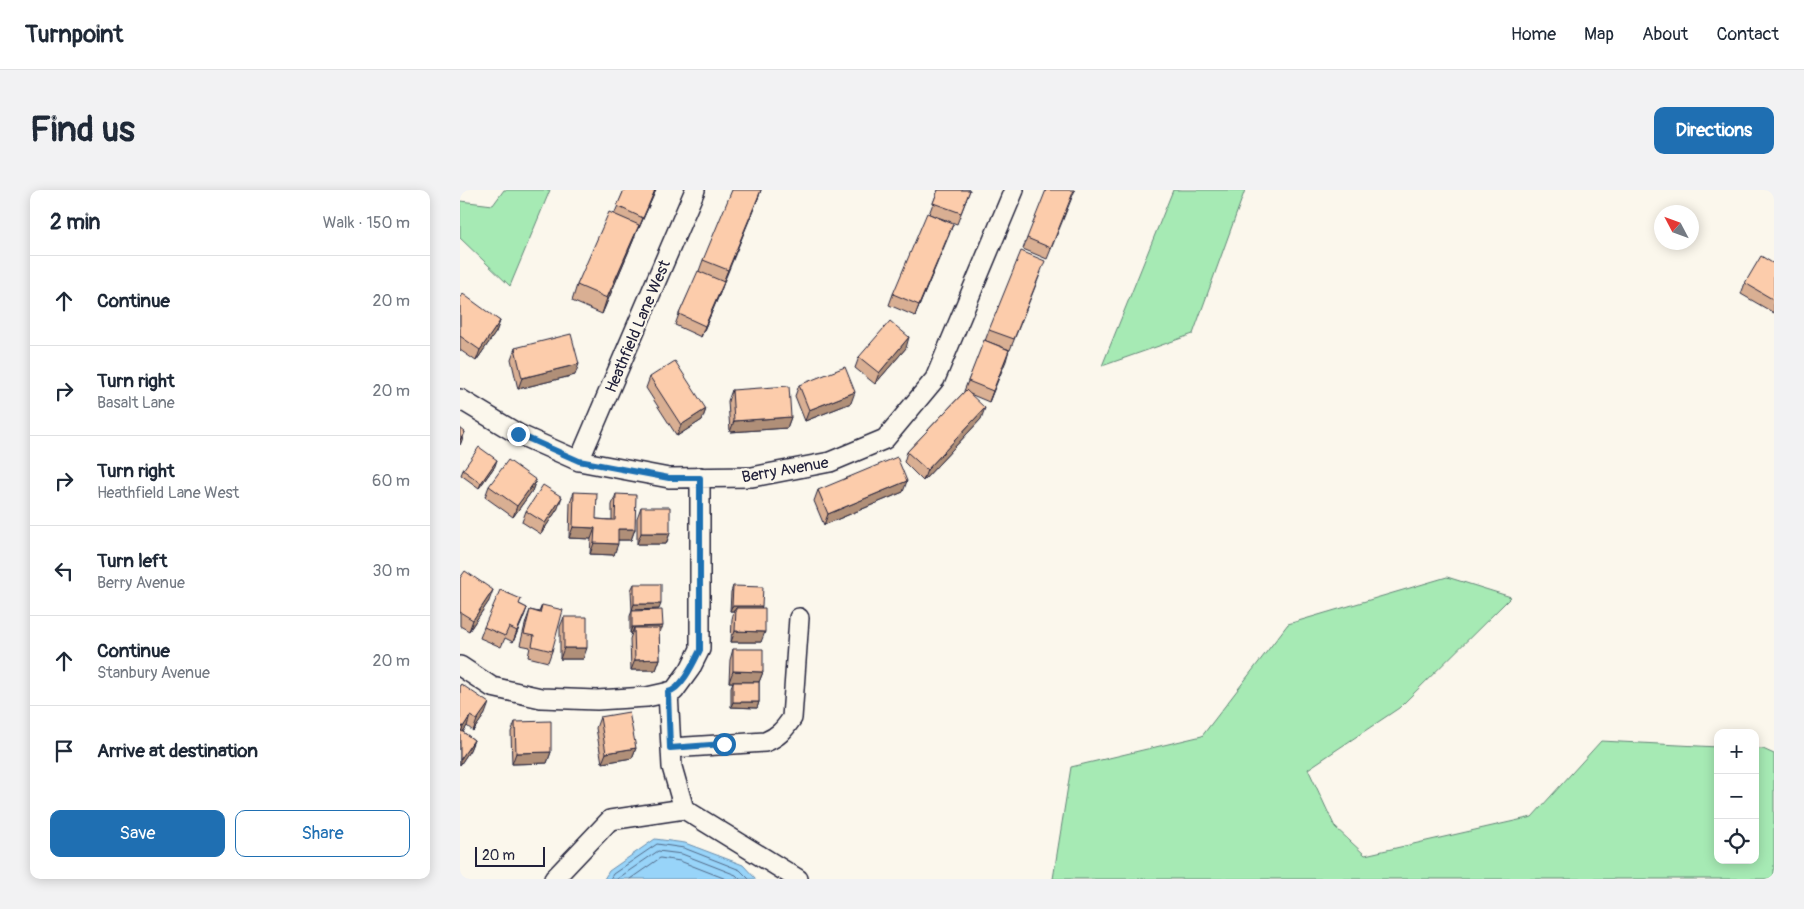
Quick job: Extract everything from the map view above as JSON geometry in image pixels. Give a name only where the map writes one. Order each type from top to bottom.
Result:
[{"type":"street","name":"Heathfield Lane West","points":[[579,461],[695,190]]},
{"type":"street","name":"Berry Avenue","points":[[460,399],[518,434],[579,461],[669,478],[752,477],[830,462],[885,439],[934,380],[1014,190]]},
{"type":"street","points":[[460,666],[492,687],[541,698],[597,700],[647,698],[674,691],[690,669],[700,650],[700,478]]},
{"type":"street","points":[[670,748],[765,742],[776,738],[784,730],[792,718],[799,618]]},
{"type":"street","points":[[668,692],[672,767],[684,809]]},
{"type":"street","points":[[554,879],[610,820],[684,809],[798,879]]},
{"type":"green space","points":[[504,190],[550,190],[510,286],[460,238],[460,201],[493,205]]},
{"type":"green space","points":[[1173,190],[1245,190],[1193,334],[1102,366]]},
{"type":"green space","points":[[1447,577],[1511,597],[1399,708],[1308,769],[1335,827],[1365,855],[1532,817],[1601,741],[1714,747],[1714,864],[1759,864],[1759,749],[1763,749],[1774,754],[1774,879],[1053,879],[1071,767],[1202,736],[1288,624]]},
{"type":"water","points":[[655,839],[685,843],[743,865],[756,879],[604,879],[609,871]]},
{"type":"building","points":[[624,190],[655,190],[643,218],[617,206]]},
{"type":"building","points":[[732,190],[761,190],[728,270],[703,260]]},
{"type":"building","points":[[938,190],[970,190],[961,213],[933,203]]},
{"type":"building","points":[[1046,190],[1074,190],[1051,248],[1027,238]]},
{"type":"building","points":[[609,212],[639,225],[607,298],[577,285]]},
{"type":"building","points":[[927,213],[953,224],[919,305],[893,294]]},
{"type":"building","points":[[1021,251],[1045,261],[1014,339],[989,330]]},
{"type":"building","points":[[1761,256],[1774,264],[1774,300],[1745,283]]},
{"type":"building","points":[[698,271],[724,282],[705,326],[679,314]]},
{"type":"building","points":[[463,294],[500,321],[480,350],[460,336],[460,299]]},
{"type":"building","points":[[890,321],[909,337],[879,373],[859,357]]},
{"type":"building","points":[[571,334],[579,364],[522,378],[515,348]]},
{"type":"building","points":[[984,340],[1009,350],[993,391],[968,381]]},
{"type":"building","points":[[675,361],[706,409],[681,425],[650,377]]},
{"type":"building","points":[[845,367],[855,392],[809,410],[799,385]]},
{"type":"building","points":[[789,386],[791,417],[734,421],[732,390]]},
{"type":"building","points":[[966,390],[985,408],[927,470],[907,452]]},
{"type":"building","points":[[460,428],[465,432],[460,440]]},
{"type":"building","points":[[479,447],[497,460],[481,483],[463,470]]},
{"type":"building","points":[[897,457],[907,481],[828,514],[818,490]]},
{"type":"building","points":[[508,460],[536,480],[517,506],[489,486]]},
{"type":"building","points":[[543,485],[562,497],[545,523],[526,511]]},
{"type":"building","points":[[574,492],[597,493],[596,519],[608,520],[615,520],[616,494],[636,495],[635,529],[618,529],[618,544],[594,543],[595,528],[573,527]]},
{"type":"building","points":[[641,507],[670,507],[670,533],[641,533]]},
{"type":"building","points":[[465,571],[493,590],[473,620],[460,612],[460,578]]},
{"type":"building","points":[[634,584],[661,584],[661,604],[634,604]]},
{"type":"building","points":[[733,586],[763,587],[762,606],[732,606]]},
{"type":"building","points":[[500,590],[521,599],[519,604],[527,608],[517,631],[509,627],[505,636],[484,627]]},
{"type":"building","points":[[542,605],[563,610],[552,651],[532,646],[534,636],[524,634],[530,610],[540,613]]},
{"type":"building","points":[[736,608],[765,608],[765,632],[735,631]]},
{"type":"building","points":[[662,610],[663,626],[632,627],[632,611]]},
{"type":"building","points":[[564,617],[587,617],[587,648],[564,648]]},
{"type":"building","points":[[634,628],[659,628],[660,659],[635,660]]},
{"type":"building","points":[[733,649],[763,649],[763,672],[733,671]]},
{"type":"building","points":[[733,682],[759,682],[759,702],[733,702]]},
{"type":"building","points":[[461,684],[489,703],[477,720],[470,716],[463,727],[460,724]]},
{"type":"building","points":[[629,712],[636,748],[606,753],[600,717]]},
{"type":"building","points":[[551,721],[551,752],[516,753],[515,722]]},
{"type":"building","points":[[460,730],[474,740],[460,760]]},
{"type":"route","points":[[518,434],[579,461],[669,478],[700,478],[700,650],[690,669],[674,691],[668,692],[670,748],[724,744]]}]
